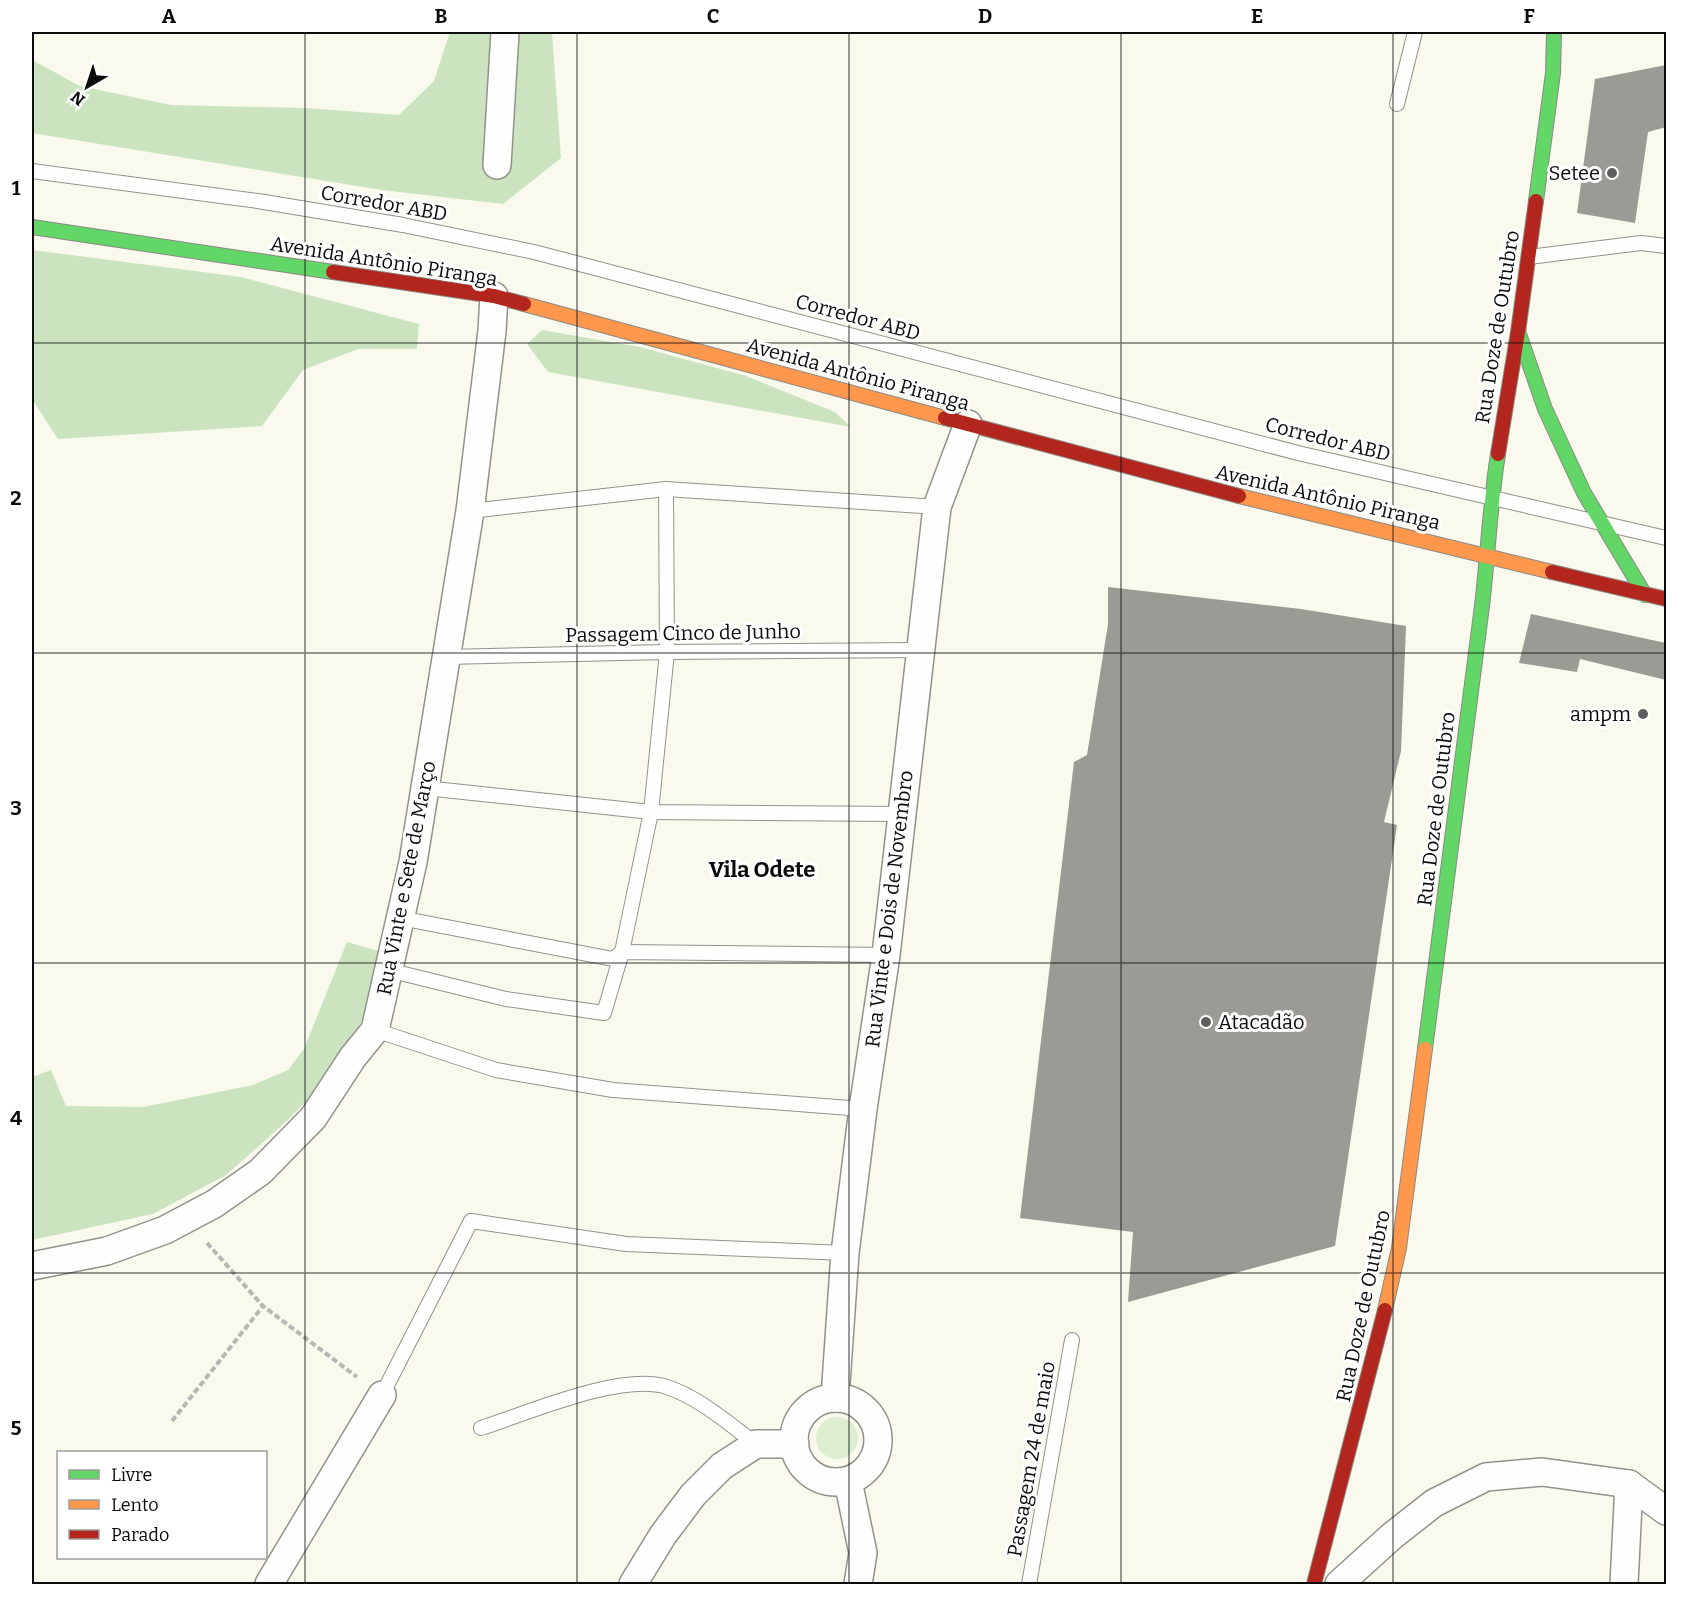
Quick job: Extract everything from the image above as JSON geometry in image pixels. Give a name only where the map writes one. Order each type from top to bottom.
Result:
[{"type":"main road","name":"Rua Doze de Outubro","points":[[1314,1584],[1375,1351],[1399,1248],[1488,556],[1491,498],[1518,332],[1552,73],[1554,32]]},
{"type":"main road","name":"Avenida Antônio Piranga","points":[[32,227],[494,296],[1173,480],[1666,599]]},
{"type":"main road","points":[[1518,332],[1545,409],[1584,493],[1645,595]]},
{"type":"street","points":[[497,165],[505,32]]},
{"type":"street","name":"Rua Vinte e Sete de Março","points":[[32,1266],[107,1251],[165,1230],[214,1204],[260,1172],[313,1118],[353,1057],[375,1030],[413,862],[470,511],[492,331],[494,296]]},
{"type":"street","name":"Rua Vinte e Dois de Novembro","points":[[835,1398],[845,1252],[863,1108],[886,955],[900,814],[937,507],[968,424]]},
{"type":"street","points":[[269,1584],[382,1395]]},
{"type":"street","points":[[835,1398],[861,1406],[870,1416],[877,1434],[876,1454],[870,1466],[860,1475],[848,1481],[833,1482],[819,1478],[807,1470],[798,1458],[795,1444],[796,1430],[801,1417],[810,1407],[835,1398]]},
{"type":"street","points":[[633,1584],[663,1535],[693,1495],[722,1466],[756,1444],[795,1444]]},
{"type":"street","points":[[1339,1584],[1392,1536],[1434,1503],[1486,1478],[1542,1472],[1629,1484],[1666,1511]]},
{"type":"street","points":[[848,1481],[863,1553],[858,1584]]},
{"type":"street","points":[[1624,1584],[1629,1484]]},
{"type":"lane","points":[[1397,104],[1415,32]]},
{"type":"lane","name":"Corredor ABD","points":[[32,171],[302,208],[403,225],[534,252],[1298,453],[1666,538]]},
{"type":"lane","points":[[1528,257],[1641,243],[1666,246]]},
{"type":"lane","points":[[388,970],[506,999],[604,1013],[622,952],[651,812],[667,652],[666,489]]},
{"type":"lane","points":[[470,511],[666,489],[937,507]]},
{"type":"lane","name":"Passagem Cinco de Junho","points":[[446,657],[920,650]]},
{"type":"lane","points":[[425,788],[651,812],[900,814]]},
{"type":"lane","points":[[400,918],[614,959],[622,952],[886,955]]},
{"type":"lane","points":[[375,1030],[496,1070],[613,1090],[863,1108]]},
{"type":"lane","points":[[382,1395],[471,1221],[626,1244],[845,1252]]},
{"type":"lane","name":"Passagem 24 de maio","points":[[1029,1584],[1071,1340]]},
{"type":"lane","points":[[481,1428],[600,1389],[636,1383],[667,1387],[701,1404],[756,1444]]},
{"type":"path","points":[[186,1219],[263,1306],[382,1395]]},
{"type":"path","points":[[172,1421],[263,1306]]},
{"type":"green space","points":[[450,32],[546,32],[552,34],[561,158],[503,204],[382,190],[32,133],[32,60],[80,86],[171,105],[305,108],[399,115],[434,81]]},
{"type":"green space","points":[[32,250],[241,277],[419,324],[417,349],[358,349],[303,370],[262,426],[58,439],[32,399]]},
{"type":"green space","points":[[542,330],[640,347],[746,376],[835,412],[851,427],[548,372],[527,344]]},
{"type":"green space","points":[[347,942],[385,953],[370,1006],[333,1073],[288,1120],[226,1175],[153,1214],[32,1240],[32,1077],[51,1070],[66,1106],[143,1107],[253,1085],[288,1070],[304,1049]]},
{"type":"green space","points":[[837,1417],[845,1418],[852,1423],[857,1430],[857,1446],[852,1453],[845,1458],[837,1459],[829,1458],[822,1453],[817,1446],[816,1438],[817,1430],[822,1423],[829,1418]]},
{"type":"building","name":"Setee","points":[[1666,65],[1666,127],[1648,132],[1635,223],[1577,213],[1595,79]]},
{"type":"building","name":"Atacadão","points":[[1108,587],[1301,609],[1406,626],[1401,751],[1384,822],[1397,825],[1335,1246],[1128,1302],[1133,1232],[1020,1218],[1074,762],[1087,755],[1108,624]]},
{"type":"building","points":[[1531,614],[1666,643],[1666,680],[1580,659],[1577,672],[1519,663]]},
{"type":"traffic: fast","points":[[1536,201],[1553,73],[1554,32]]},
{"type":"traffic: fast","points":[[32,227],[333,272]]},
{"type":"traffic: fast","points":[[1519,334],[1545,409],[1584,493],[1645,595]]},
{"type":"traffic: fast","points":[[1425,1049],[1482,606],[1498,454]]},
{"type":"traffic: slow","points":[[524,304],[945,418]]},
{"type":"traffic: slow","points":[[1239,496],[1552,572]]},
{"type":"traffic: slow","points":[[1385,1310],[1399,1248],[1425,1049]]},
{"type":"traffic: jam","points":[[1498,454],[1536,201]]},
{"type":"traffic: jam","points":[[333,272],[494,296],[524,304]]},
{"type":"traffic: jam","points":[[945,418],[1239,496]]},
{"type":"traffic: jam","points":[[1552,572],[1666,599]]},
{"type":"traffic: jam","points":[[1314,1584],[1385,1310]]},
{"type":"place","name":"Setee","points":[[1612,173]]},
{"type":"place","name":"ampm","points":[[1643,714]]},
{"type":"place","name":"Atacadão","points":[[1206,1022]]},
{"type":"district","name":"Vila Odete","points":[[762,869]]}]
